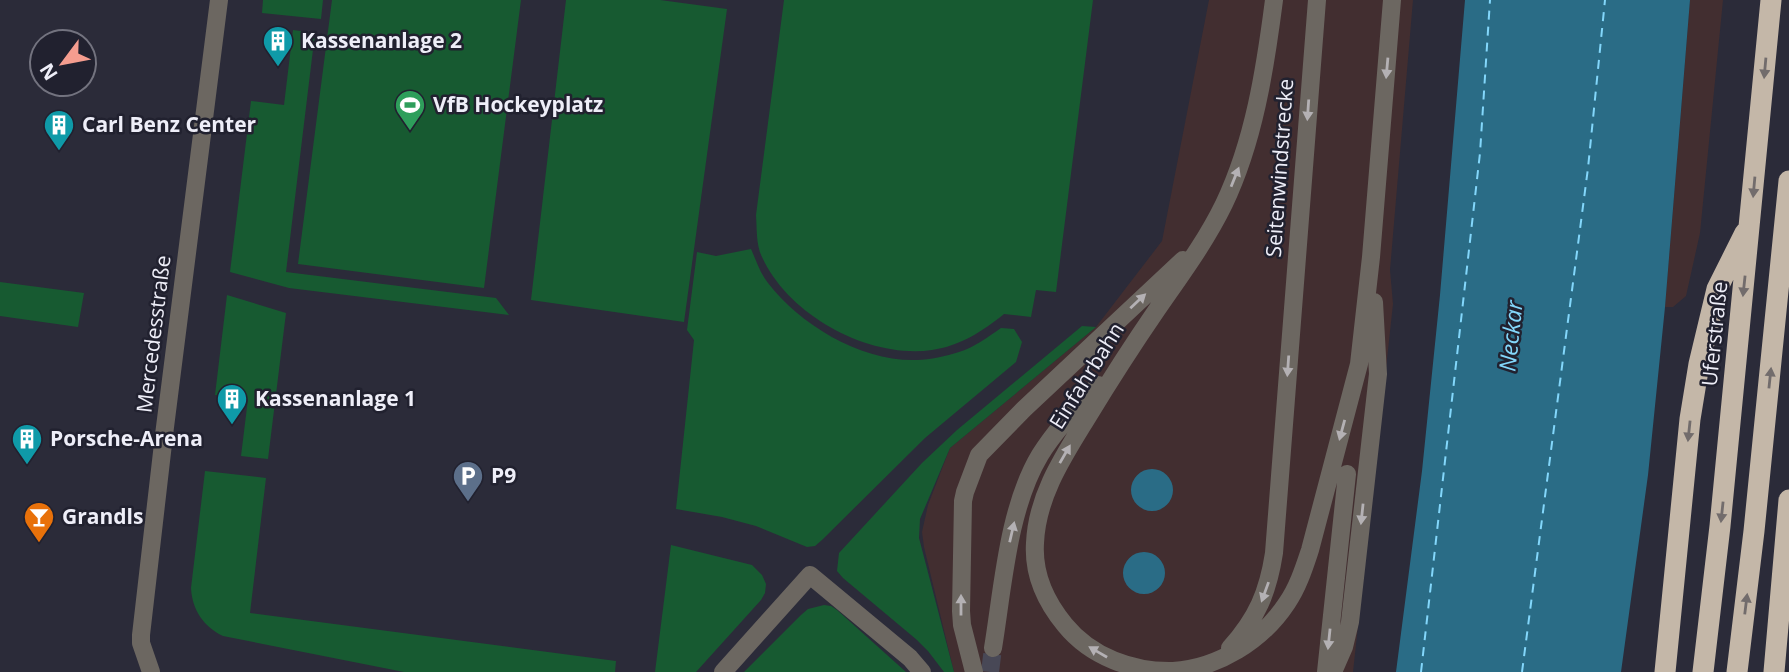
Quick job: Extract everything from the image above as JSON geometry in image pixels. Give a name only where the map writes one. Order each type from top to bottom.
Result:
[{"type":"highway","name":"Uferstraße","points":[[1703,672],[1720,526],[1771,0]]},
{"type":"highway","points":[[1737,672],[1789,181]]},
{"type":"highway","points":[[1665,672],[1690,419],[1699,364],[1717,289],[1751,218]]},
{"type":"highway","points":[[1774,672],[1789,500]]},
{"type":"street","name":"Mercedesstraße","points":[[150,672],[141,635],[165,422],[219,0]]},
{"type":"street","name":"Einfahrbahn","points":[[1273,0],[1260,89],[1250,134],[1224,204],[1206,239],[1125,356],[1063,457],[1040,509],[1035,544],[1038,576],[1053,610],[1083,643],[1119,663],[1138,669],[1165,671],[1193,668],[1216,662],[1239,650],[1272,622],[1287,604],[1300,580],[1359,364],[1371,257],[1392,0]]},
{"type":"street","name":"Seitenwindstrecke","points":[[1216,662],[1254,618],[1270,579],[1274,553],[1317,0]]},
{"type":"street","points":[[974,672],[961,611],[965,492],[979,455],[1024,409],[1206,239]]},
{"type":"street","points":[[1333,672],[1347,638],[1378,373],[1371,257]]},
{"type":"street","points":[[993,648],[1010,542],[1029,478],[1039,457],[1062,425],[1125,356]]},
{"type":"street","points":[[1325,672],[1347,474]]},
{"type":"street","points":[[723,672],[810,575],[910,658],[922,672]]},
{"type":"shaded area","points":[[1209,0],[1413,0],[1390,270],[1393,304],[1353,672],[954,672],[924,547],[922,532],[928,505],[950,448],[1096,327],[1162,241]]},
{"type":"shaded area","points":[[1690,0],[1723,0],[1700,233],[1686,296],[1673,307],[1665,307]]},
{"type":"green space","points":[[263,0],[323,0],[321,19],[262,13]]},
{"type":"green space","name":"VfB Hockeyplatz","points":[[332,0],[521,0],[484,288],[298,264]]},
{"type":"green space","points":[[566,0],[660,0],[727,9],[684,322],[531,300]]},
{"type":"green space","points":[[784,0],[1093,0],[1056,292],[1036,290],[1031,317],[1004,314],[971,337],[942,348],[908,351],[883,348],[834,329],[811,315],[791,298],[774,278],[760,252],[756,215]]},
{"type":"green space","points":[[293,30],[315,33],[286,272],[496,298],[509,315],[289,288],[230,272],[251,101],[284,105]]},
{"type":"green space","points":[[751,249],[760,271],[781,298],[815,326],[854,348],[896,359],[927,359],[965,350],[1001,328],[1014,329],[1022,342],[1016,362],[925,438],[815,546],[807,547],[756,526],[676,509],[694,340],[687,330],[697,252],[716,256]]},
{"type":"green space","points":[[0,282],[84,293],[78,327],[0,316]]},
{"type":"green space","points":[[227,295],[286,313],[268,459],[241,456],[248,399],[215,395]]},
{"type":"green space","points":[[1082,326],[1096,327],[950,448],[920,519],[919,538],[954,672],[944,672],[917,640],[843,578],[837,571],[839,553],[922,463],[957,430]]},
{"type":"green space","points":[[205,471],[266,478],[250,613],[616,661],[615,672],[404,672],[223,636],[210,628],[200,617],[191,588]]},
{"type":"green space","points":[[671,545],[752,565],[762,575],[766,584],[761,600],[696,672],[655,672]]},
{"type":"green space","points":[[824,605],[837,610],[906,672],[744,672],[808,609]]},
{"type":"water","name":"Neckar","points":[[1465,0],[1690,0],[1665,307],[1648,475],[1621,672],[1396,672],[1422,471]]},
{"type":"water","points":[[1152,469],[1167,475],[1173,490],[1167,505],[1152,511],[1137,505],[1131,490],[1137,475]]},
{"type":"water","points":[[1144,552],[1159,558],[1165,573],[1159,588],[1144,594],[1129,588],[1123,573],[1129,558]]},
{"type":"ferry route","points":[[1421,672],[1480,153],[1490,0]]},
{"type":"ferry route","points":[[1522,672],[1588,168],[1605,0]]},
{"type":"tunnel","points":[[990,672],[993,648]]},
{"type":"place","name":"Kassenanlage 2","points":[[278,68]]},
{"type":"place","name":"VfB Hockeyplatz","points":[[410,132]]},
{"type":"place","name":"Carl Benz Center","points":[[59,152]]},
{"type":"place","name":"Kassenanlage 1","points":[[232,426]]},
{"type":"place","name":"Porsche-Arena","points":[[27,466]]},
{"type":"place","name":"P9","points":[[468,503]]},
{"type":"place","name":"Grandls","points":[[39,544]]}]
